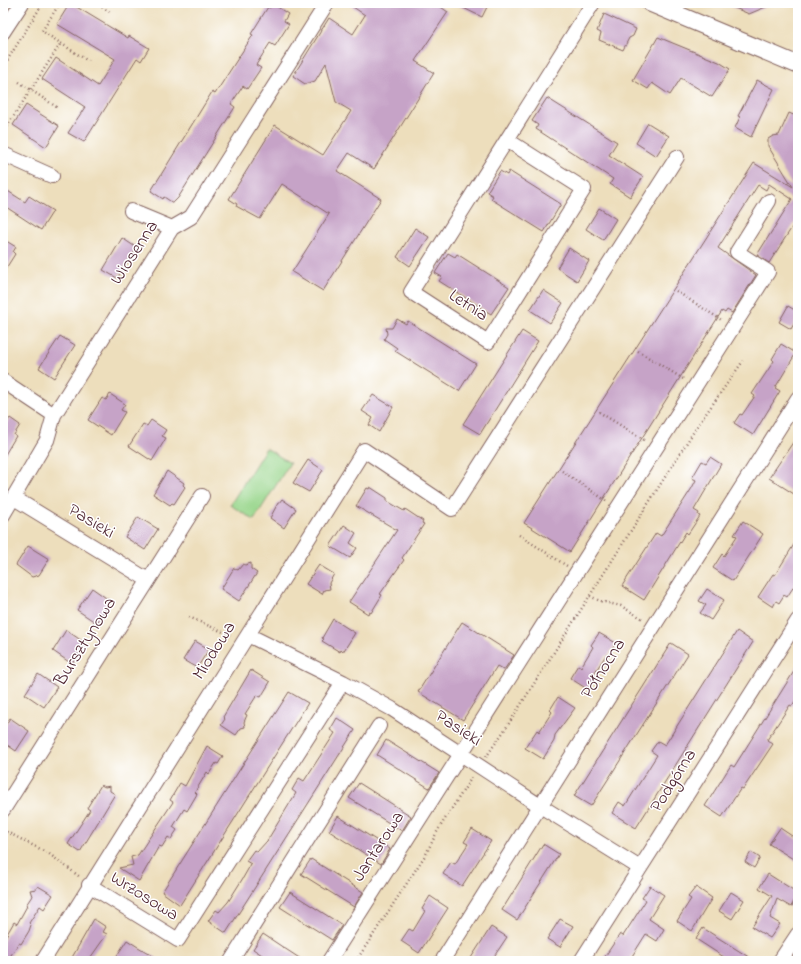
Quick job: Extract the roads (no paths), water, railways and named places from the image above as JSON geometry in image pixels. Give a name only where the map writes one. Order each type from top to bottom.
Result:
[{"type":"street","points":[[3,32],[22,3]]},
{"type":"street","name":"Wiosenna","points":[[3,515],[47,440],[54,415],[172,228],[190,217],[327,3]]},
{"type":"street","name":"Letnia","points":[[507,140],[584,190],[488,342],[411,292],[593,3]]},
{"type":"street","points":[[650,3],[798,65]]},
{"type":"street","points":[[3,154],[52,176]]},
{"type":"street","name":"Miodowa","points":[[43,961],[89,885],[364,450],[452,508],[678,157]]},
{"type":"street","name":"Jantarowa","points":[[329,961],[460,753],[768,272],[737,252],[769,201]]},
{"type":"street","points":[[131,211],[172,228]]},
{"type":"street","points":[[3,381],[54,415]]},
{"type":"street","name":"Północna","points":[[442,961],[798,398]]},
{"type":"street","name":"Bursztynowa","points":[[3,810],[202,496]]},
{"type":"street","name":"Pasieki","points":[[14,498],[148,580]]},
{"type":"street","name":"Podgórna","points":[[581,961],[798,620]]},
{"type":"street","name":"Pasieki","points":[[248,635],[343,682],[399,714],[640,868]]},
{"type":"street","name":"Wrzosowa","points":[[89,885],[178,940],[343,682]]},
{"type":"street","points":[[231,961],[379,726]]},
{"type":"street","points":[[780,961],[798,934]]}]
